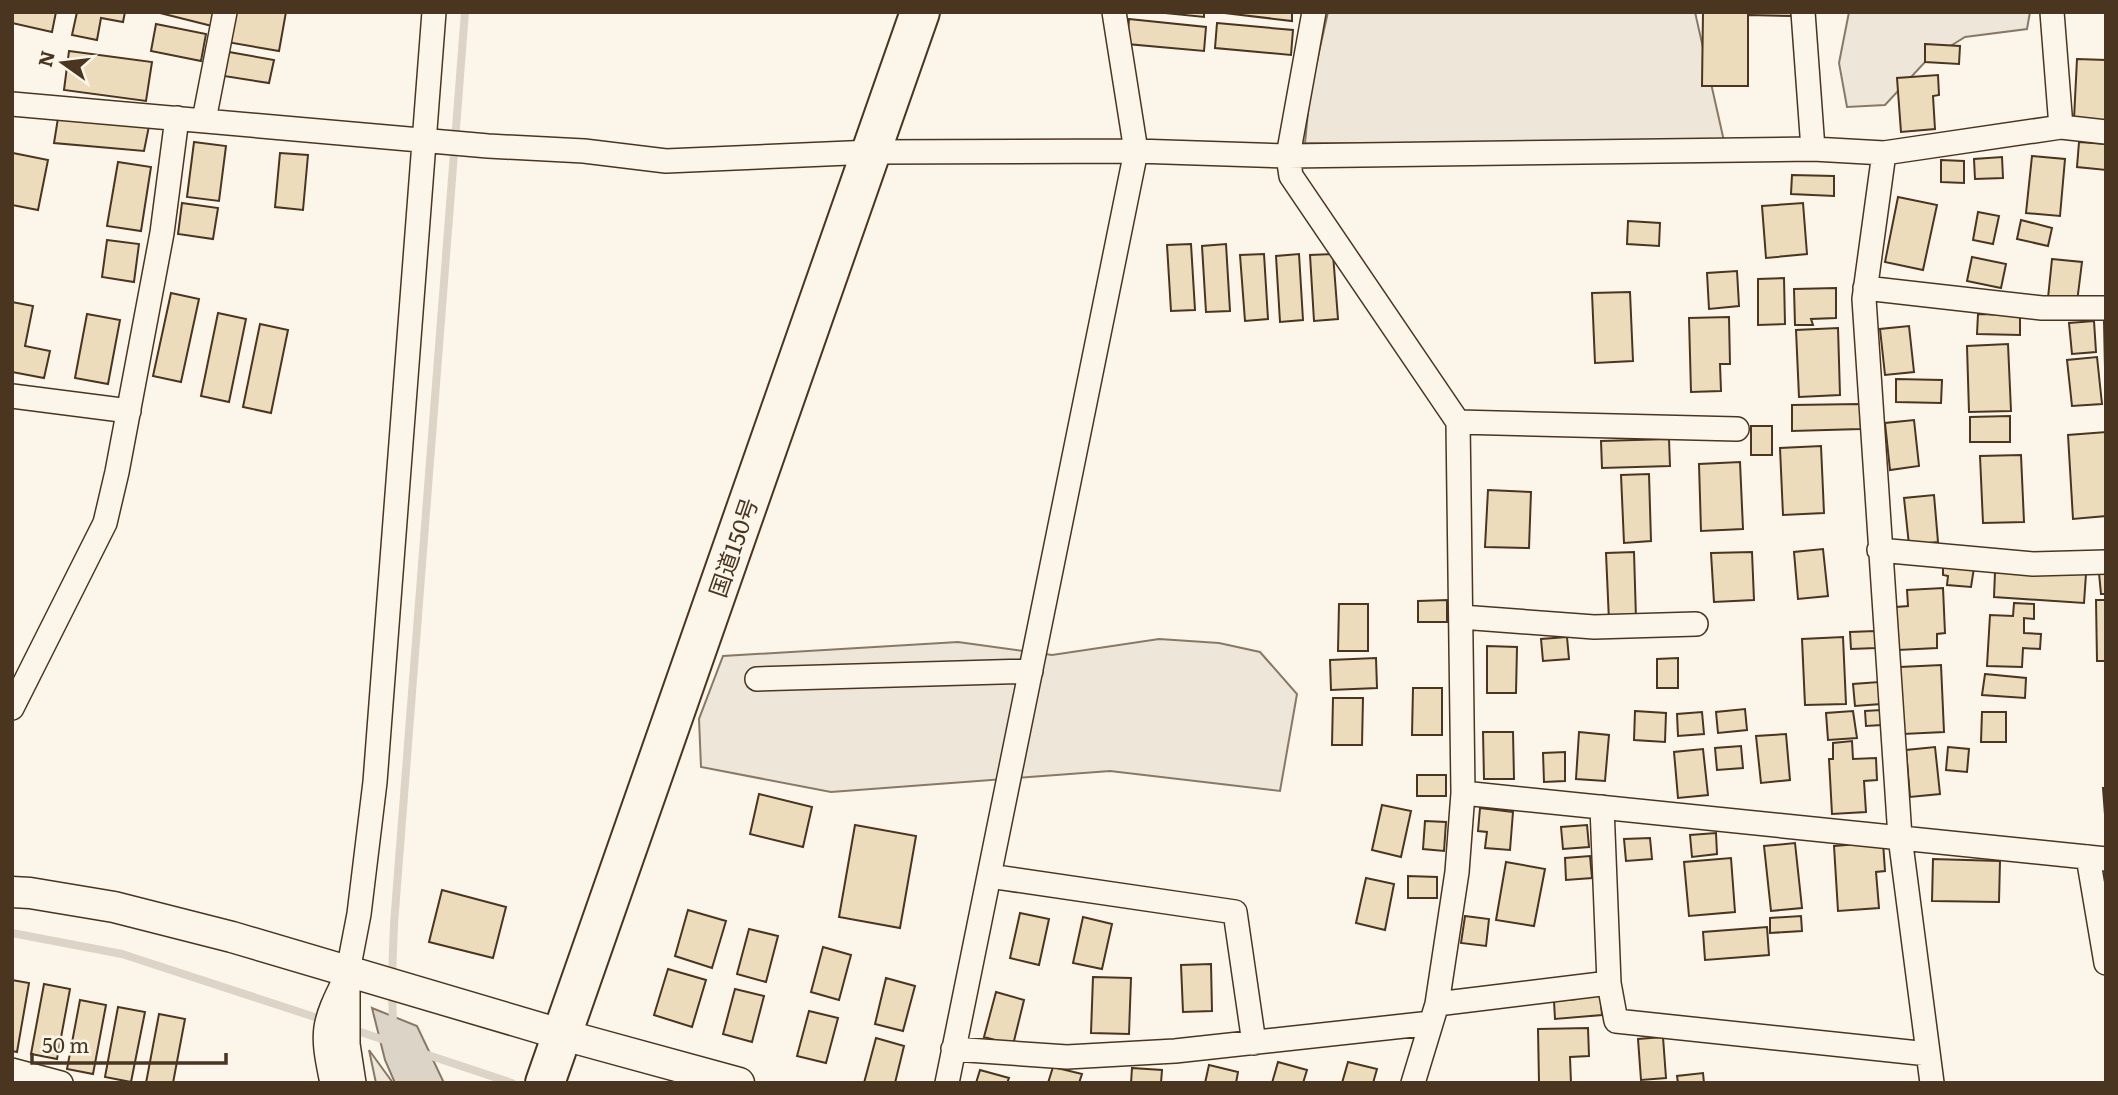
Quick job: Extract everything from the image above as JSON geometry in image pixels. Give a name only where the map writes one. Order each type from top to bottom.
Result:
[{"type":"highway","name":"国道150号","points":[[553,1056],[920,12]]},
{"type":"street","points":[[204,120],[225,12]]},
{"type":"street","points":[[354,1083],[348,1044],[359,914],[375,782],[434,12]]},
{"type":"street","points":[[947,1083],[1136,151],[1114,12]]},
{"type":"street","points":[[1314,12],[1288,156],[1291,176],[1458,422],[1463,793],[1457,872],[1434,1014],[1413,1083]]},
{"type":"street","points":[[1802,12],[1813,149]]},
{"type":"street","points":[[2052,12],[2061,127]]},
{"type":"street","points":[[12,104],[481,145],[584,150],[666,161],[872,152],[1136,151],[1288,156],[1813,149],[1884,153],[2061,127],[2106,132]]},
{"type":"street","points":[[15,696],[105,523],[162,233],[177,118]]},
{"type":"street","points":[[1884,153],[1864,299],[1900,837],[1932,1083]]},
{"type":"street","points":[[1865,288],[2042,308],[2106,309]]},
{"type":"street","points":[[12,397],[129,411]]},
{"type":"street","points":[[1458,422],[1737,429]]},
{"type":"street","points":[[1879,550],[2033,564],[2106,562]]},
{"type":"street","points":[[1461,617],[1594,627],[1696,624]]},
{"type":"street","points":[[757,679],[1031,671]]},
{"type":"street","points":[[1463,793],[2097,858],[2106,963]]},
{"type":"street","points":[[1602,807],[1609,983],[1616,1021],[1928,1054]]},
{"type":"street","points":[[989,876],[1236,912],[1254,1043]]},
{"type":"street","points":[[12,892],[30,892],[114,907],[412,988],[553,1056],[738,1083]]},
{"type":"street","points":[[332,1083],[324,1031],[330,1009],[356,973]]},
{"type":"street","points":[[953,1049],[1067,1057],[1175,1051],[1254,1043],[1609,983]]},
{"type":"street","points":[[12,1070],[34,1079],[61,1083]]},
{"type":"shaded area","points":[[1328,12],[1695,12],[1726,150],[1305,143],[1310,92]]},
{"type":"shaded area","points":[[1849,12],[2030,12],[2027,29],[1965,37],[1925,62],[1885,105],[1847,107],[1839,63]]},
{"type":"shaded area","points":[[1159,639],[1219,643],[1260,652],[1297,694],[1280,791],[1110,771],[831,792],[701,767],[699,719],[723,656],[958,642],[1052,655]]},
{"type":"shaded area","points":[[372,1008],[417,1026],[444,1083],[395,1083],[385,1060]]},
{"type":"shaded area","points":[[369,1050],[393,1083],[376,1083]]},
{"type":"building","points":[[12,12],[56,12],[52,32],[12,23]]},
{"type":"building","points":[[77,12],[125,12],[123,22],[101,18],[97,40],[72,35]]},
{"type":"building","points":[[156,12],[215,12],[212,26]]},
{"type":"building","points":[[232,12],[286,12],[279,51],[227,42]]},
{"type":"building","points":[[1155,12],[1204,12],[1204,17]]},
{"type":"building","points":[[1216,12],[1292,12],[1292,21]]},
{"type":"building","points":[[1703,12],[1791,12],[1791,16],[1748,15],[1748,86],[1702,86]]},
{"type":"building","points":[[1129,19],[1206,27],[1204,51],[1127,44]]},
{"type":"building","points":[[1217,23],[1293,30],[1291,55],[1215,48]]},
{"type":"building","points":[[156,24],[206,34],[201,61],[151,51]]},
{"type":"building","points":[[1925,44],[1960,46],[1959,64],[1925,62]]},
{"type":"building","points":[[69,51],[152,62],[146,101],[64,90]]},
{"type":"building","points":[[229,52],[274,60],[269,83],[224,76]]},
{"type":"building","points":[[2077,59],[2106,60],[2106,121],[2074,119]]},
{"type":"building","points":[[1938,75],[1939,95],[1933,96],[1935,129],[1901,132],[1897,78]]},
{"type":"building","points":[[58,118],[149,126],[144,151],[54,143]]},
{"type":"building","points":[[194,142],[226,146],[219,201],[187,197]]},
{"type":"building","points":[[2079,142],[2106,144],[2106,170],[2077,167]]},
{"type":"building","points":[[13,153],[48,160],[38,210],[12,205]]},
{"type":"building","points":[[280,153],[308,155],[303,210],[275,207]]},
{"type":"building","points":[[2032,156],[2065,159],[2060,216],[2026,213]]},
{"type":"building","points":[[2002,157],[2003,178],[1975,179],[1974,159]]},
{"type":"building","points":[[1941,160],[1964,161],[1964,183],[1941,182]]},
{"type":"building","points":[[118,162],[151,167],[141,231],[107,226]]},
{"type":"building","points":[[1792,175],[1834,176],[1834,196],[1791,194]]},
{"type":"building","points":[[1898,197],[1937,205],[1923,270],[1885,262]]},
{"type":"building","points":[[182,203],[218,208],[213,239],[178,234]]},
{"type":"building","points":[[1803,203],[1807,254],[1766,258],[1762,206]]},
{"type":"building","points":[[1978,212],[1999,216],[1993,244],[1973,240]]},
{"type":"building","points":[[2021,220],[2052,228],[2048,246],[2017,239]]},
{"type":"building","points":[[1628,221],[1660,223],[1659,246],[1627,244]]},
{"type":"building","points":[[107,240],[139,244],[134,282],[102,277]]},
{"type":"building","points":[[1191,244],[1195,310],[1171,311],[1167,245]]},
{"type":"building","points":[[1226,244],[1230,311],[1206,312],[1202,246]]},
{"type":"building","points":[[1264,254],[1268,319],[1245,321],[1240,255]]},
{"type":"building","points":[[1299,254],[1303,320],[1280,322],[1276,256]]},
{"type":"building","points":[[1333,254],[1338,319],[1314,321],[1310,255]]},
{"type":"building","points":[[1972,257],[2006,264],[2001,288],[1967,281]]},
{"type":"building","points":[[2052,259],[2082,262],[2077,302],[2048,298]]},
{"type":"building","points":[[1737,271],[1739,306],[1709,309],[1707,273]]},
{"type":"building","points":[[1784,278],[1785,324],[1758,325],[1758,279]]},
{"type":"building","points":[[1836,288],[1836,318],[1811,319],[1813,325],[1795,325],[1794,289]]},
{"type":"building","points":[[1630,292],[1633,361],[1595,363],[1592,293]]},
{"type":"building","points":[[171,293],[199,299],[181,382],[153,376]]},
{"type":"building","points":[[12,302],[33,306],[25,346],[50,351],[44,378],[12,372]]},
{"type":"building","points":[[218,313],[246,319],[229,402],[201,396]]},
{"type":"building","points":[[87,314],[120,320],[108,384],[75,378]]},
{"type":"building","points":[[1978,314],[2020,315],[2020,335],[1977,334]]},
{"type":"building","points":[[1729,317],[1730,364],[1720,364],[1721,391],[1691,392],[1689,318]]},
{"type":"building","points":[[2094,321],[2096,352],[2072,354],[2069,323]]},
{"type":"building","points":[[2106,322],[2106,367],[2105,367]]},
{"type":"building","points":[[260,324],[288,330],[271,413],[243,407]]},
{"type":"building","points":[[1909,326],[1914,372],[1885,375],[1880,329]]},
{"type":"building","points":[[1838,328],[1840,395],[1799,397],[1796,330]]},
{"type":"building","points":[[2008,344],[2011,411],[1969,412],[1967,346]]},
{"type":"building","points":[[2097,357],[2102,404],[2072,406],[2067,360]]},
{"type":"building","points":[[1896,379],[1942,380],[1941,403],[1896,402]]},
{"type":"building","points":[[1860,404],[1861,429],[1792,431],[1792,405]]},
{"type":"building","points":[[2010,416],[2010,442],[1970,442],[1970,417]]},
{"type":"building","points":[[1914,420],[1919,466],[1890,470],[1885,423]]},
{"type":"building","points":[[1751,426],[1772,426],[1772,455],[1751,455]]},
{"type":"building","points":[[2106,432],[2106,516],[2073,519],[2068,435]]},
{"type":"building","points":[[1669,439],[1670,466],[1602,468],[1601,441]]},
{"type":"building","points":[[1821,446],[1824,513],[1783,515],[1780,448]]},
{"type":"building","points":[[2021,455],[2024,522],[1983,523],[1980,456]]},
{"type":"building","points":[[1740,462],[1743,529],[1701,531],[1699,464]]},
{"type":"building","points":[[1649,474],[1651,541],[1624,543],[1621,475]]},
{"type":"building","points":[[1488,490],[1531,492],[1529,548],[1485,547]]},
{"type":"building","points":[[1934,495],[1938,542],[1909,545],[1904,498]]},
{"type":"building","points":[[1823,549],[1828,596],[1798,599],[1794,552]]},
{"type":"building","points":[[1634,552],[1636,619],[1609,621],[1606,553]]},
{"type":"building","points":[[1752,552],[1754,600],[1714,602],[1711,553]]},
{"type":"building","points":[[1943,565],[1974,568],[1971,587],[1947,585],[1948,576],[1943,575]]},
{"type":"building","points":[[1995,572],[2086,574],[2084,603],[1994,597]]},
{"type":"building","points":[[2099,573],[2106,573],[2106,594],[2101,594]]},
{"type":"building","points":[[1943,588],[1945,633],[1937,634],[1937,648],[1898,650],[1896,607],[1908,606],[1907,590]]},
{"type":"building","points":[[1447,600],[1447,622],[1418,622],[1418,601]]},
{"type":"building","points":[[2096,600],[2106,600],[2106,661],[2097,661]]},
{"type":"building","points":[[2014,603],[2034,604],[2034,619],[2024,618],[2024,633],[2041,634],[2040,649],[2023,648],[2022,667],[1987,666],[1990,615],[2013,616]]},
{"type":"building","points":[[1339,604],[1368,604],[1368,651],[1338,651]]},
{"type":"building","points":[[1875,631],[1876,648],[1851,649],[1850,632]]},
{"type":"building","points":[[1567,637],[1569,659],[1543,661],[1541,639]]},
{"type":"building","points":[[1843,637],[1846,704],[1805,705],[1802,639]]},
{"type":"building","points":[[1487,646],[1517,647],[1516,693],[1487,693]]},
{"type":"building","points":[[1376,658],[1377,688],[1331,690],[1330,660]]},
{"type":"building","points":[[1678,658],[1678,688],[1657,688],[1657,659]]},
{"type":"building","points":[[1941,665],[1944,732],[1903,734],[1900,667]]},
{"type":"building","points":[[1985,674],[2026,678],[2025,698],[1982,695]]},
{"type":"building","points":[[1879,682],[1881,704],[1855,706],[1853,684]]},
{"type":"building","points":[[1413,688],[1442,688],[1442,735],[1412,735]]},
{"type":"building","points":[[1333,698],[1363,698],[1362,745],[1332,745]]},
{"type":"building","points":[[1745,709],[1747,730],[1718,733],[1716,712]]},
{"type":"building","points":[[1881,710],[1882,725],[1866,726],[1865,711]]},
{"type":"building","points":[[1635,711],[1666,713],[1665,742],[1634,740]]},
{"type":"building","points":[[1853,711],[1857,738],[1828,740],[1826,713]]},
{"type":"building","points":[[1702,712],[1704,734],[1678,736],[1677,714]]},
{"type":"building","points":[[1982,712],[2006,712],[2006,742],[1981,742]]},
{"type":"building","points":[[1483,732],[1513,732],[1514,779],[1484,779]]},
{"type":"building","points":[[1579,732],[1609,735],[1605,781],[1576,779]]},
{"type":"building","points":[[1786,734],[1790,780],[1761,783],[1756,736]]},
{"type":"building","points":[[1852,741],[1853,759],[1876,758],[1877,780],[1864,781],[1866,812],[1832,814],[1829,759],[1833,759],[1833,743]]},
{"type":"building","points":[[1741,746],[1743,768],[1717,770],[1715,748]]},
{"type":"building","points":[[1935,747],[1940,794],[1910,797],[1906,750]]},
{"type":"building","points":[[1948,747],[1969,749],[1967,772],[1946,770]]},
{"type":"building","points":[[1703,749],[1708,795],[1678,798],[1674,752]]},
{"type":"building","points":[[1565,752],[1565,781],[1544,782],[1543,753]]},
{"type":"building","points":[[1417,775],[1446,775],[1446,796],[1417,796]]},
{"type":"building","points":[[2103,788],[2106,788],[2106,828]]},
{"type":"building","points":[[759,794],[812,807],[803,847],[750,834]]},
{"type":"building","points":[[1382,805],[1411,811],[1401,857],[1372,850]]},
{"type":"building","points":[[1480,808],[1513,812],[1510,850],[1485,848],[1487,832],[1478,831]]},
{"type":"building","points":[[1425,821],[1446,822],[1444,851],[1423,849]]},
{"type":"building","points":[[855,825],[916,836],[900,928],[839,917]]},
{"type":"building","points":[[1587,825],[1589,847],[1563,849],[1561,827]]},
{"type":"building","points":[[1716,833],[1717,854],[1692,857],[1690,835]]},
{"type":"building","points":[[1650,838],[1652,859],[1626,861],[1624,839]]},
{"type":"building","points":[[1883,842],[1885,871],[1876,872],[1879,908],[1838,911],[1834,846]]},
{"type":"building","points":[[1795,843],[1802,908],[1771,911],[1764,846]]},
{"type":"building","points":[[1590,856],[1592,878],[1566,880],[1565,858]]},
{"type":"building","points":[[1731,858],[1735,912],[1689,916],[1684,862]]},
{"type":"building","points":[[1933,859],[2000,861],[1999,902],[1932,901]]},
{"type":"building","points":[[1506,862],[1545,869],[1534,926],[1496,920]]},
{"type":"building","points":[[1408,876],[1437,877],[1437,898],[1408,898]]},
{"type":"building","points":[[1366,878],[1394,884],[1385,930],[1356,923]]},
{"type":"building","points":[[442,890],[506,907],[493,958],[429,942]]},
{"type":"building","points":[[688,910],[726,921],[712,968],[675,956]]},
{"type":"building","points":[[1020,913],[1049,919],[1039,965],[1010,958]]},
{"type":"building","points":[[1465,916],[1489,919],[1486,946],[1461,943]]},
{"type":"building","points":[[1801,916],[1802,931],[1770,933],[1770,918]]},
{"type":"building","points":[[1083,917],[1112,924],[1102,969],[1073,963]]},
{"type":"building","points":[[1767,927],[1769,955],[1705,960],[1703,932]]},
{"type":"building","points":[[749,929],[778,936],[766,982],[737,974]]},
{"type":"building","points":[[823,947],[851,955],[839,1000],[811,992]]},
{"type":"building","points":[[1211,964],[1212,1011],[1183,1012],[1181,965]]},
{"type":"building","points":[[668,969],[706,980],[692,1027],[654,1015]]},
{"type":"building","points":[[1093,977],[1131,978],[1129,1034],[1091,1033]]},
{"type":"building","points":[[886,978],[915,986],[903,1031],[875,1024]]},
{"type":"building","points":[[12,980],[29,983],[17,1052],[12,1051]]},
{"type":"building","points":[[44,984],[70,989],[57,1059],[31,1054]]},
{"type":"building","points":[[735,989],[764,996],[752,1042],[723,1034]]},
{"type":"building","points":[[1600,991],[1602,1015],[1555,1019],[1554,1001],[1576,999],[1575,993]]},
{"type":"building","points":[[996,992],[1024,1000],[1013,1045],[984,1037]]},
{"type":"building","points":[[80,1000],[106,1005],[93,1074],[67,1069]]},
{"type":"building","points":[[118,1007],[145,1012],[131,1082],[105,1077]]},
{"type":"building","points":[[809,1011],[838,1018],[826,1063],[797,1056]]},
{"type":"building","points":[[159,1014],[185,1019],[173,1083],[146,1083]]},
{"type":"building","points":[[1588,1028],[1589,1056],[1570,1057],[1571,1083],[1539,1083],[1538,1029]]},
{"type":"building","points":[[1663,1037],[1666,1078],[1641,1080],[1638,1039]]},
{"type":"building","points":[[876,1038],[904,1046],[895,1083],[864,1083]]},
{"type":"building","points":[[1278,1062],[1307,1070],[1303,1083],[1272,1083]]},
{"type":"building","points":[[1348,1062],[1377,1069],[1373,1083],[1342,1083]]},
{"type":"building","points":[[1209,1065],[1238,1072],[1236,1083],[1205,1083]]},
{"type":"building","points":[[1053,1067],[1082,1074],[1079,1083],[1048,1083]]},
{"type":"building","points":[[1132,1068],[1162,1070],[1161,1083],[1131,1083]]},
{"type":"building","points":[[980,1070],[1009,1078],[1007,1083],[976,1083]]},
{"type":"building","points":[[1703,1073],[1704,1083],[1678,1083],[1677,1076]]},
{"type":"waterway","points":[[392,977],[465,12]]},
{"type":"waterway","points":[[12,933],[122,954],[327,1021]]},
{"type":"waterway","points":[[392,990],[393,1026]]},
{"type":"waterway","points":[[349,1028],[390,1042]]},
{"type":"waterway","points":[[422,1053],[512,1083]]}]
